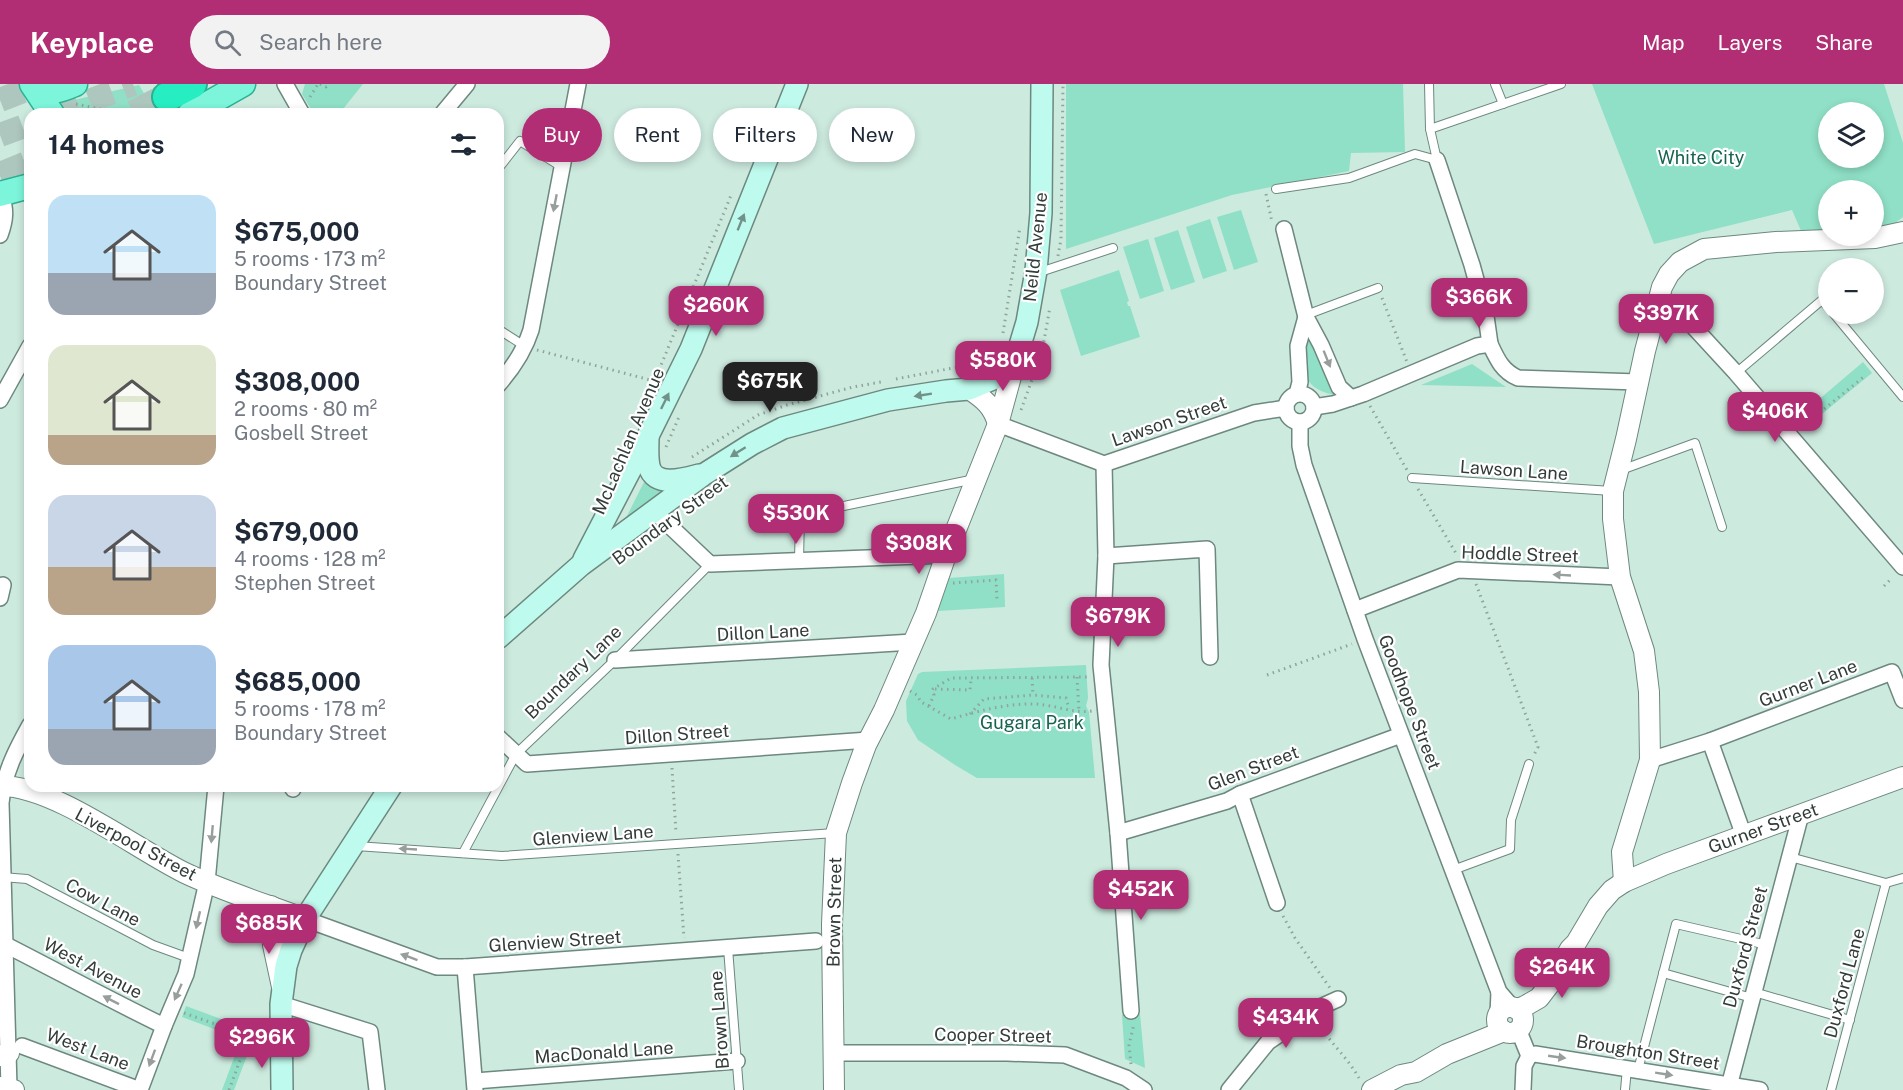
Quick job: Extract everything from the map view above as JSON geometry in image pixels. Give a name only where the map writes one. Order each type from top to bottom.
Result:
[{"type":"highway","points":[[167,97],[192,84]]},
{"type":"main road","points":[[17,84],[31,108]]},
{"type":"main road","points":[[32,84],[66,100]]},
{"type":"main road","points":[[38,84],[51,91],[59,91],[66,100]]},
{"type":"main road","points":[[201,108],[243,84]]},
{"type":"main road","name":"McLachlan Avenue","points":[[581,565],[691,349],[797,84]]},
{"type":"main road","name":"Neild Avenue","points":[[1015,362],[1027,322],[1041,213],[1042,84]]},
{"type":"main road","points":[[0,194],[24,188]]},
{"type":"main road","name":"Boundary Street","points":[[504,633],[581,565],[703,475],[752,444],[783,428],[888,400],[969,389],[995,378],[1015,362]]},
{"type":"main road","name":"McLachlan Avenue","points":[[648,436],[649,468],[654,475],[667,481],[703,475]]},
{"type":"main road","points":[[282,1090],[282,997],[286,966],[304,920],[387,792]]},
{"type":"street","points":[[285,84],[297,108]]},
{"type":"street","points":[[447,108],[467,84]]},
{"type":"street","points":[[504,379],[526,347],[531,330],[578,84]]},
{"type":"street","points":[[1437,160],[1472,265],[1486,316],[1490,344],[1499,363],[1510,375],[1518,378],[1638,382]]},
{"type":"street","points":[[0,194],[6,208],[5,222],[0,235]]},
{"type":"street","points":[[1284,229],[1306,316],[1339,387],[1351,398]]},
{"type":"street","points":[[1624,882],[1622,852],[1650,760],[1649,692],[1644,651],[1620,577],[1613,519],[1613,491],[1662,288],[1669,274],[1680,262],[1704,249],[1776,242],[1875,238],[1903,232]]},
{"type":"street","points":[[1659,299],[1669,302],[1678,310],[1736,373],[1903,567]]},
{"type":"street","points":[[1297,394],[1300,381],[1298,345],[1306,316]]},
{"type":"street","points":[[1314,406],[1333,404],[1351,398],[1477,346],[1490,344]]},
{"type":"street","points":[[0,400],[24,357]]},
{"type":"street","name":"Neild Avenue","points":[[869,740],[926,612],[998,424],[1015,362]]},
{"type":"street","points":[[969,389],[988,402],[995,413],[998,424]]},
{"type":"street","points":[[1297,394],[1310,398],[1314,406],[1310,418],[1300,422],[1292,419],[1286,412],[1289,399],[1297,394]]},
{"type":"street","name":"Lawson Street","points":[[998,424],[1104,464],[1254,413],[1286,408]]},
{"type":"street","name":"Goodhope Street","points":[[1300,422],[1300,446],[1304,465],[1354,610],[1512,1023]]},
{"type":"street","points":[[1104,464],[1106,556],[1101,665],[1118,833],[1131,1011]]},
{"type":"street","points":[[654,511],[710,564],[946,555]]},
{"type":"street","points":[[1106,556],[1207,549],[1210,657]]},
{"type":"street","name":"Hoddle Street","points":[[1354,610],[1458,570],[1620,577]]},
{"type":"street","name":"Dillon Lane","points":[[615,660],[913,642]]},
{"type":"street","name":"Gurner Lane","points":[[1650,760],[1710,741],[1892,672],[1903,700]]},
{"type":"street","name":"Glen Street","points":[[1118,833],[1227,801],[1240,794],[1401,735]]},
{"type":"street","points":[[8,1088],[11,1052],[4,944],[1,785],[24,736]]},
{"type":"street","name":"Dillon Street","points":[[504,743],[527,764],[869,740]]},
{"type":"street","name":"Brown Street","points":[[834,1090],[832,924],[836,833],[869,740]]},
{"type":"street","points":[[1710,741],[1744,836]]},
{"type":"street","name":"Gurner Street","points":[[1365,1084],[1416,1072],[1545,1005],[1556,991],[1577,951],[1576,943],[1605,898],[1624,882],[1666,864],[1903,777]]},
{"type":"street","name":"Liverpool Street","points":[[1,785],[24,790]]},
{"type":"street","name":"Liverpool Street","points":[[33,792],[75,811],[185,873],[304,920]]},
{"type":"street","points":[[140,1090],[186,974],[207,882],[215,792]]},
{"type":"street","points":[[1240,794],[1277,903]]},
{"type":"street","name":"Duxford Street","points":[[1728,1087],[1801,814]]},
{"type":"street","points":[[271,906],[273,945],[282,997],[370,1032],[376,1090]]},
{"type":"street","name":"Glenview Street","points":[[304,920],[436,967],[465,967],[816,941]]},
{"type":"street","name":"West Avenue","points":[[4,944],[164,1026]]},
{"type":"street","points":[[465,967],[475,1085]]},
{"type":"street","points":[[1229,1090],[1268,1042],[1312,1012],[1338,999]]},
{"type":"street","points":[[1512,1023],[1524,1066],[1522,1090]]},
{"type":"street","name":"Broughton Street","points":[[1512,1023],[1541,1055],[1728,1087],[1760,1090]]},
{"type":"street","name":"West Lane","points":[[11,1052],[140,1090]]},
{"type":"street","name":"Cooper Street","points":[[834,1053],[1065,1055],[1126,1078],[1139,1087]]},
{"type":"street","name":"MacDonald Lane","points":[[475,1085],[737,1061]]},
{"type":"lane","points":[[1276,189],[1349,178],[1416,154],[1437,160],[1430,129],[1429,84]]},
{"type":"lane","points":[[1495,84],[1503,104]]},
{"type":"lane","points":[[1430,129],[1503,104],[1537,88],[1561,84]]},
{"type":"lane","points":[[504,161],[520,141],[562,167]]},
{"type":"lane","points":[[1035,273],[1113,248]]},
{"type":"lane","points":[[1306,316],[1378,288]]},
{"type":"lane","points":[[1736,373],[1818,303]]},
{"type":"lane","points":[[1842,324],[1903,397]]},
{"type":"lane","points":[[504,332],[526,347]]},
{"type":"lane","points":[[1619,470],[1695,443],[1722,527]]},
{"type":"lane","name":"Lawson Lane","points":[[1412,478],[1613,491]]},
{"type":"lane","points":[[799,561],[800,515],[976,479]]},
{"type":"lane","name":"Boundary Lane","points":[[504,776],[516,754],[615,660],[710,564]]},
{"type":"lane","points":[[1453,870],[1510,849],[1511,820],[1529,764]]},
{"type":"lane","name":"Boundary Lane","points":[[463,853],[496,792]]},
{"type":"lane","name":"Glenview Lane","points":[[352,846],[502,856],[836,833]]},
{"type":"lane","points":[[1790,857],[1886,883],[1903,878]]},
{"type":"lane","name":"Cow Lane","points":[[2,877],[27,879],[153,945],[189,958]]},
{"type":"lane","name":"Duxford Lane","points":[[1831,1090],[1886,883]]},
{"type":"lane","points":[[1625,1090],[1663,974],[1676,924],[1767,945]]},
{"type":"lane","name":"Brown Lane","points":[[728,948],[739,1090]]},
{"type":"lane","points":[[1663,974],[1850,1020]]},
{"type":"path","points":[[320,84],[326,87],[329,84]]},
{"type":"path","points":[[66,100],[100,108]]},
{"type":"path","name":"McLachlan Avenue","points":[[659,370],[735,186]]},
{"type":"path","points":[[1276,189],[1265,195],[1272,222],[1284,229]]},
{"type":"path","name":"Neild Avenue","points":[[1002,340],[1020,227]]},
{"type":"path","points":[[1378,288],[1412,373]]},
{"type":"path","points":[[526,347],[654,381]]},
{"type":"path","points":[[1788,433],[1809,416],[1818,414],[1866,375]]},
{"type":"path","points":[[1471,570],[1538,747]]},
{"type":"path","points":[[936,583],[996,580],[997,600]]},
{"type":"path","points":[[1884,586],[1890,580]]},
{"type":"path","points":[[1267,675],[1365,639]]},
{"type":"path","points":[[933,689],[951,678],[1075,677],[1079,711]]},
{"type":"path","points":[[1032,678],[1033,695]]},
{"type":"path","points":[[933,689],[970,690],[972,679]]},
{"type":"path","points":[[896,682],[917,695],[921,702],[951,719],[1001,708],[1034,704],[1079,711],[1105,709]]},
{"type":"path","points":[[929,707],[934,695],[933,689]]},
{"type":"path","points":[[969,714],[984,699],[1033,695],[1066,698],[1069,709]]},
{"type":"path","points":[[1287,923],[1338,999]]},
{"type":"path","points":[[171,1008],[282,1048]]},
{"type":"path","points":[[1131,1011],[1135,1027],[1129,1045],[1139,1087]]},
{"type":"path","points":[[1312,1012],[1324,1032],[1365,1084]]},
{"type":"path","points":[[229,1090],[249,1036]]},
{"type":"green space","points":[[305,84],[363,84],[344,108],[310,108],[302,94]]},
{"type":"green space","points":[[1066,84],[1403,84],[1405,152],[1351,153],[1349,171],[1232,195],[1066,249]]},
{"type":"green space","name":"White City","points":[[1592,84],[1884,84],[1903,143],[1903,217],[1884,231],[1884,180],[1818,180],[1818,240],[1805,240],[1792,210],[1654,244]]},
{"type":"green space","points":[[139,85],[152,108],[68,108],[65,102]]},
{"type":"green space","points":[[1241,210],[1258,262],[1234,270],[1217,217]]},
{"type":"green space","points":[[1210,219],[1227,271],[1203,279],[1186,227]]},
{"type":"green space","points":[[1178,230],[1195,282],[1171,290],[1154,238]]},
{"type":"green space","points":[[1148,239],[1164,291],[1140,299],[1123,247]]},
{"type":"green space","points":[[1119,270],[1129,301],[1128,306],[1130,306],[1140,337],[1081,356],[1060,290]]},
{"type":"green space","points":[[1306,331],[1337,393],[1334,395],[1313,386],[1308,379],[1304,363]]},
{"type":"green space","points":[[1863,362],[1872,373],[1811,423],[1803,413]]},
{"type":"green space","points":[[1472,364],[1506,387],[1421,385]]},
{"type":"green space","points":[[645,480],[663,493],[625,520]]},
{"type":"green space","points":[[1004,574],[1005,607],[938,611],[949,578]]},
{"type":"green space","name":"Gugara Park","points":[[1086,665],[1088,698],[1086,706],[1089,712],[1095,778],[977,778],[918,740],[907,721],[906,701],[918,674],[922,672]]},
{"type":"green space","points":[[186,1006],[256,1032],[234,1090],[222,1090],[241,1039],[182,1017]]},
{"type":"green space","points":[[1140,1014],[1145,1068],[1125,1059],[1122,1015]]},
{"type":"tunnel","points":[[0,100],[41,84]]},
{"type":"tunnel","points":[[71,108],[133,84]]},
{"type":"tunnel","points":[[146,108],[167,97]]},
{"type":"tunnel","points":[[0,135],[24,126]]},
{"type":"tunnel","points":[[0,176],[24,166]]}]
